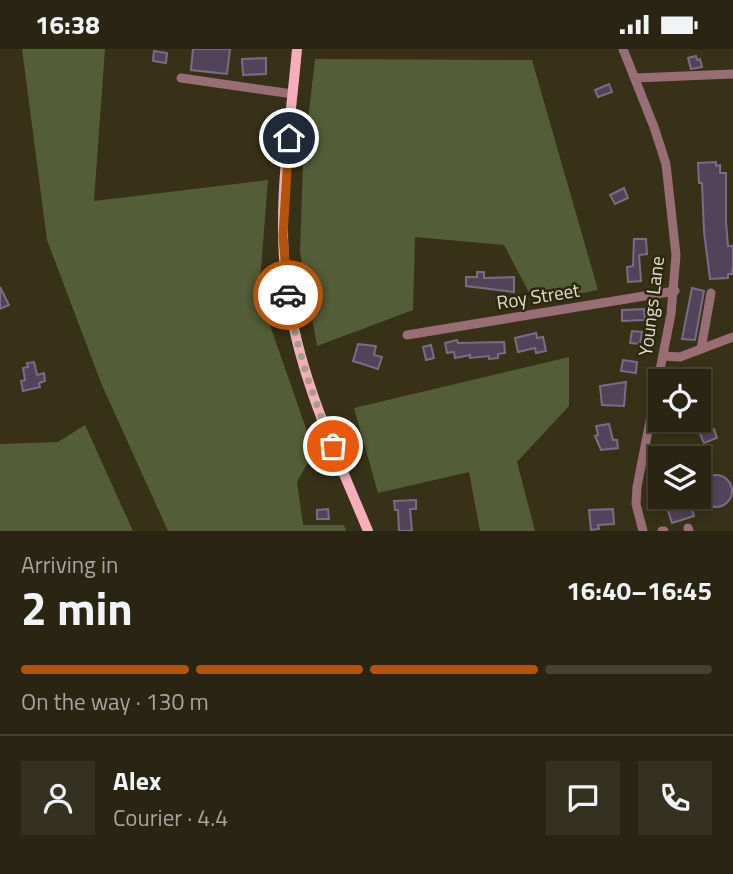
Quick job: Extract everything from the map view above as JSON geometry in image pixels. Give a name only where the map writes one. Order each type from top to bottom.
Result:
[{"type":"main road","points":[[297,49],[283,236],[286,287],[305,375],[368,531]]},
{"type":"street","name":"Youngs Lane","points":[[623,49],[666,164],[676,255],[674,291],[637,487],[636,504],[643,531]]},
{"type":"street","points":[[635,78],[733,74]]},
{"type":"street","points":[[181,78],[293,94]]},
{"type":"street","name":"Roy Street","points":[[407,335],[674,291]]},
{"type":"street","points":[[701,349],[711,293]]},
{"type":"street","points":[[663,356],[680,357],[733,337]]},
{"type":"green space","points":[[22,49],[105,49],[94,201],[268,180],[259,294],[314,451],[297,482],[303,525],[344,525],[346,531],[168,531],[101,383],[47,240]]},
{"type":"green space","points":[[315,59],[532,60],[598,290],[534,302],[504,245],[415,237],[413,310],[317,346],[300,252],[303,163]]},
{"type":"green space","points":[[569,357],[569,406],[517,462],[535,531],[480,531],[469,472],[378,493],[354,408]]},
{"type":"green space","points":[[85,425],[133,531],[0,531],[0,444],[58,442]]},
{"type":"building","points":[[193,49],[230,49],[227,74],[191,70]]},
{"type":"building","points":[[154,51],[167,53],[166,63],[153,61]]},
{"type":"building","points":[[696,56],[702,67],[691,69],[688,58]]},
{"type":"building","points":[[266,58],[266,74],[243,75],[242,59]]},
{"type":"building","points":[[609,84],[612,92],[598,97],[595,90]]},
{"type":"building","points":[[716,162],[716,166],[720,165],[720,173],[726,173],[726,222],[728,246],[733,246],[733,266],[732,274],[728,274],[728,278],[710,279],[698,163]]},
{"type":"building","points":[[624,188],[628,198],[615,204],[610,195]]},
{"type":"building","points":[[634,239],[646,239],[647,254],[639,255],[641,281],[628,282],[627,267],[633,266]]},
{"type":"building","points":[[477,272],[484,272],[484,278],[514,277],[514,292],[466,286],[466,277],[477,277]]},
{"type":"building","points":[[0,287],[9,305],[0,309]]},
{"type":"building","points":[[692,288],[704,291],[695,340],[682,339]]},
{"type":"building","points":[[644,309],[645,320],[622,321],[622,310]]},
{"type":"building","points":[[632,331],[642,332],[640,344],[630,343]]},
{"type":"building","points":[[536,333],[537,338],[543,337],[546,351],[536,353],[535,348],[518,352],[515,338]]},
{"type":"building","points":[[457,340],[458,343],[504,342],[505,353],[498,354],[498,358],[489,359],[489,356],[470,358],[470,355],[455,358],[454,352],[447,353],[445,343]]},
{"type":"building","points":[[358,344],[376,346],[374,355],[382,357],[378,369],[353,361]]},
{"type":"building","points":[[431,345],[434,358],[426,360],[423,347]]},
{"type":"building","points":[[623,360],[637,362],[636,373],[621,371]]},
{"type":"building","points":[[34,362],[37,375],[44,373],[45,381],[39,383],[40,387],[23,391],[23,368],[28,367],[27,363]]},
{"type":"building","points":[[626,382],[624,406],[602,405],[600,386]]},
{"type":"building","points":[[609,424],[618,448],[601,450],[595,436],[598,435],[596,426]]},
{"type":"building","points":[[714,429],[717,438],[704,443],[700,434]]},
{"type":"building","points":[[711,476],[722,476],[728,479],[731,485],[728,503],[711,506]]},
{"type":"building","points":[[416,500],[416,509],[410,509],[412,531],[399,531],[398,510],[395,510],[394,501]]},
{"type":"building","points":[[328,509],[329,519],[317,519],[317,510]]},
{"type":"building","points":[[613,509],[614,524],[598,525],[599,529],[591,530],[589,510]]},
{"type":"building","points":[[668,509],[692,509],[694,516],[672,523]]},
{"type":"way so far","points":[[288,295],[305,375],[333,446]]},
{"type":"route","points":[[288,295],[283,236],[289,138]]}]
